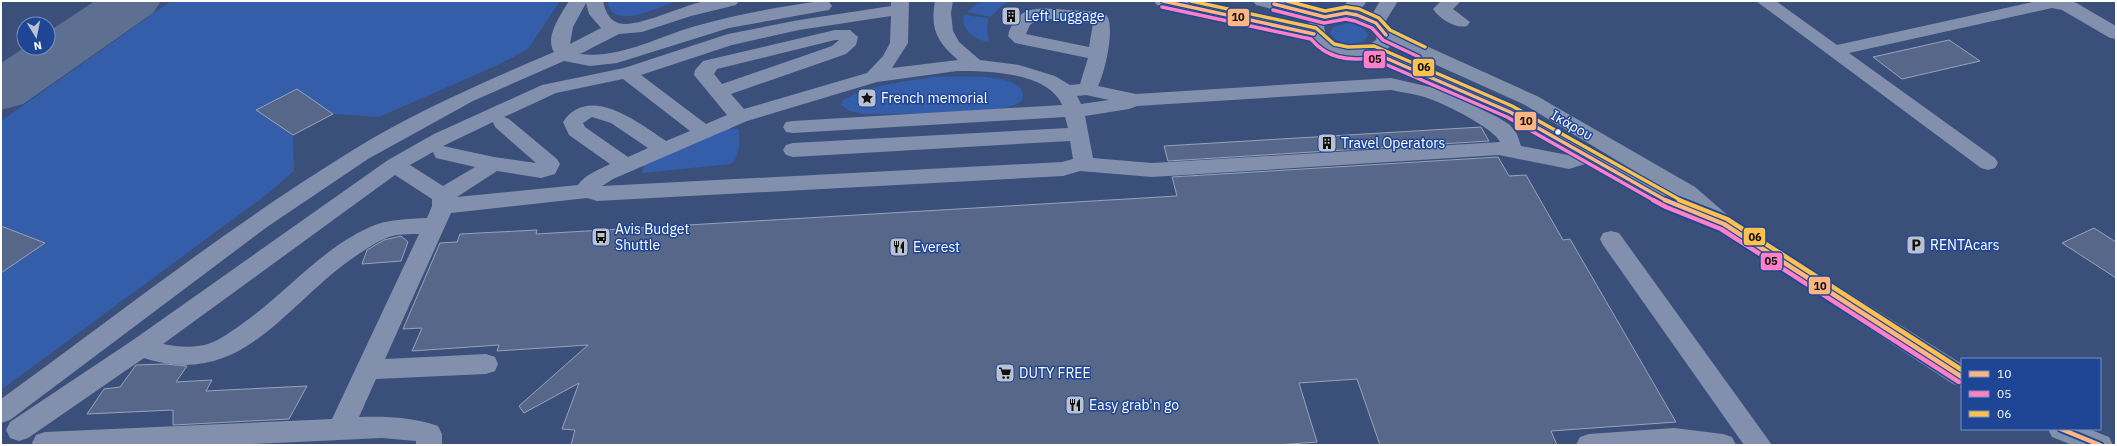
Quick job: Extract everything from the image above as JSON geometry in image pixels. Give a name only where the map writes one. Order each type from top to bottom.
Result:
[{"type":"main road","points":[[1163,1],[1314,34]]},
{"type":"main road","points":[[1262,1],[1325,16],[1346,13]]},
{"type":"main road","name":"Ικάρου","points":[[1346,13],[1362,17],[1381,29],[1530,100],[1687,192],[1724,224],[1961,376]]},
{"type":"main road","points":[[1325,16],[1318,21],[1314,27],[1314,34],[1318,41],[1337,51],[1349,54],[1372,52],[1385,42],[1381,29]]},
{"type":"main road","name":"Ικάρου","points":[[1372,52],[1510,112],[1669,202],[1724,224]]},
{"type":"main road","points":[[2063,430],[2100,445]]},
{"type":"street","points":[[578,1],[570,15],[560,42],[561,49],[564,54],[576,59],[590,61],[607,59],[726,23],[790,6],[862,1]]},
{"type":"street","points":[[594,1],[596,13],[601,19],[616,28]]},
{"type":"street","points":[[1,413],[259,222],[361,154],[466,97],[564,54],[616,28],[642,26],[692,10],[730,1]]},
{"type":"street","points":[[944,1],[941,13],[943,33],[948,42],[976,66]]},
{"type":"street","points":[[1346,13],[1358,1]]},
{"type":"street","points":[[1381,29],[1388,1]]},
{"type":"street","points":[[1452,1],[1442,9],[1461,22]]},
{"type":"street","points":[[1765,1],[1988,163]]},
{"type":"street","points":[[1834,51],[2052,3],[2067,5],[2116,34]]},
{"type":"street","points":[[19,430],[142,347],[230,282],[395,165],[441,139],[542,92],[582,81],[627,73],[728,40],[900,6],[899,43],[891,58],[874,77]]},
{"type":"street","points":[[719,92],[839,50],[849,42],[849,37],[844,34],[835,35],[719,61],[710,65],[704,70],[704,75],[740,117]]},
{"type":"street","points":[[1086,89],[1090,83],[1096,54]]},
{"type":"street","points":[[589,191],[588,186],[594,180],[740,117],[874,77],[913,70],[976,66],[1002,66],[1022,70],[1056,83],[1064,90],[1073,110],[1083,159],[1080,164]]},
{"type":"street","points":[[627,73],[704,132]]},
{"type":"street","points":[[793,127],[1073,110],[1116,106],[1136,100],[1391,84],[1436,94],[1492,122],[1503,130],[1510,139],[1512,151]]},
{"type":"street","points":[[1064,90],[1086,89],[1136,100]]},
{"type":"street","points":[[817,182],[799,167],[795,161],[793,150],[793,127],[796,114],[812,99],[822,93]]},
{"type":"street","points":[[626,165],[576,130],[573,122],[577,117],[586,112],[598,111],[609,114],[664,149]]},
{"type":"street","points":[[443,153],[494,164],[541,170],[545,170],[550,166],[502,123]]},
{"type":"street","points":[[793,150],[1078,134]]},
{"type":"street","points":[[440,209],[589,191],[596,194],[1063,170],[1080,164],[1152,170],[1491,149],[1512,151],[1569,162],[1588,156]]},
{"type":"street","points":[[142,347],[156,353],[173,355],[200,354],[218,350],[243,337],[350,248],[378,232],[398,228],[440,209],[494,164]]},
{"type":"street","points":[[395,165],[440,209]]},
{"type":"street","points":[[340,430],[440,209]]},
{"type":"street","points":[[1611,239],[1759,445]]},
{"type":"street","points":[[367,370],[486,364]]},
{"type":"street","points":[[45,443],[382,427],[418,430],[429,434],[429,445]]},
{"type":"street","points":[[1589,445],[1674,439],[1723,445]]},
{"type":"shaded area","points":[[171,1],[560,1],[528,49],[498,65],[379,117],[333,114],[297,89],[257,110],[293,135],[294,171],[266,195],[1,390],[1,273],[45,243],[1,226],[1,121]]},
{"type":"shaded area","points":[[607,1],[676,1],[648,12],[627,16],[618,15],[611,10]]},
{"type":"shaded area","points":[[984,1],[1011,1],[1001,6],[991,17],[967,12],[977,4]]},
{"type":"shaded area","points":[[964,15],[988,18],[987,28],[989,42],[974,37],[970,34],[965,26]]},
{"type":"shaded area","points":[[1348,23],[1357,25],[1367,32],[1368,35],[1364,41],[1355,44],[1341,42],[1330,33],[1333,27]]},
{"type":"shaded area","points":[[969,76],[999,79],[1011,82],[1020,87],[1023,97],[1019,103],[1001,109],[946,113],[862,114],[850,111],[841,105],[843,100],[875,87],[933,77]]},
{"type":"shaded area","points":[[724,128],[738,129],[739,133],[738,153],[731,164],[642,173],[644,165]]},
{"type":"building","points":[[1949,40],[1980,61],[1902,79],[1873,57]]},
{"type":"building","points":[[297,89],[333,114],[293,135],[256,110]]},
{"type":"building","name":"Travel Operators","points":[[1481,127],[1489,141],[1168,161],[1164,146]]},
{"type":"building","points":[[1498,157],[1509,176],[1526,175],[1563,240],[1570,239],[1676,422],[1551,431],[1557,445],[1380,445],[1357,379],[1299,383],[1317,442],[1276,445],[571,445],[575,430],[562,429],[579,383],[524,413],[519,406],[588,345],[497,351],[499,345],[412,351],[422,328],[403,329],[440,243],[457,242],[460,234],[537,230],[536,234],[1177,196],[1172,177]]},
{"type":"building","points":[[1,226],[45,243],[1,273]]},
{"type":"building","points":[[2094,228],[2116,242],[2116,278],[2062,243]]},
{"type":"building","points":[[401,236],[408,242],[401,261],[362,264],[367,250],[384,240]]},
{"type":"building","points":[[165,364],[187,366],[176,382],[212,380],[206,391],[307,386],[289,419],[173,425],[173,410],[87,414],[104,389],[120,387],[136,365]]},
{"type":"taxiway","points":[[1,91],[133,1]]},
{"type":"transit line","name":"10","points":[[1163,1],[1314,34]]},
{"type":"transit line","name":"06","points":[[1191,1],[1316,28],[1334,44],[1348,47],[1374,46],[1512,106],[1672,197],[1727,219],[1961,369]]},
{"type":"transit line","name":"06","points":[[1287,1],[1325,11],[1346,7],[1359,9],[1379,18],[1390,30],[1425,47]]},
{"type":"transit line","name":"10","points":[[1274,4],[1325,17],[1346,13],[1357,15],[1376,23],[1386,35]]},
{"type":"transit line","name":"05","points":[[1162,7],[1311,39],[1323,51],[1338,58],[1354,60],[1371,58],[1507,117],[1666,207],[1721,229],[1959,382]]},
{"type":"transit line","name":"05","points":[[1273,10],[1324,23],[1346,19],[1355,21],[1372,28],[1383,40],[1419,57]]},
{"type":"transit line","name":"10","points":[[1372,52],[1510,112],[1669,202],[1724,224],[1961,376]]},
{"type":"transit line","name":"10","points":[[2063,430],[2100,445]]},
{"type":"place","name":"Left Luggage","points":[[1011,16]]},
{"type":"place","name":"French memorial","points":[[867,98]]},
{"type":"place","name":"Travel Operators","points":[[1327,143]]},
{"type":"place","name":"Avis Budget Shuttle","points":[[601,237]]},
{"type":"place","name":"RENTAcars","points":[[1916,245]]},
{"type":"place","name":"Everest","points":[[899,247]]},
{"type":"place","name":"DUTY FREE","points":[[1005,373]]},
{"type":"place","name":"Easy grab'n go","points":[[1075,405]]}]
